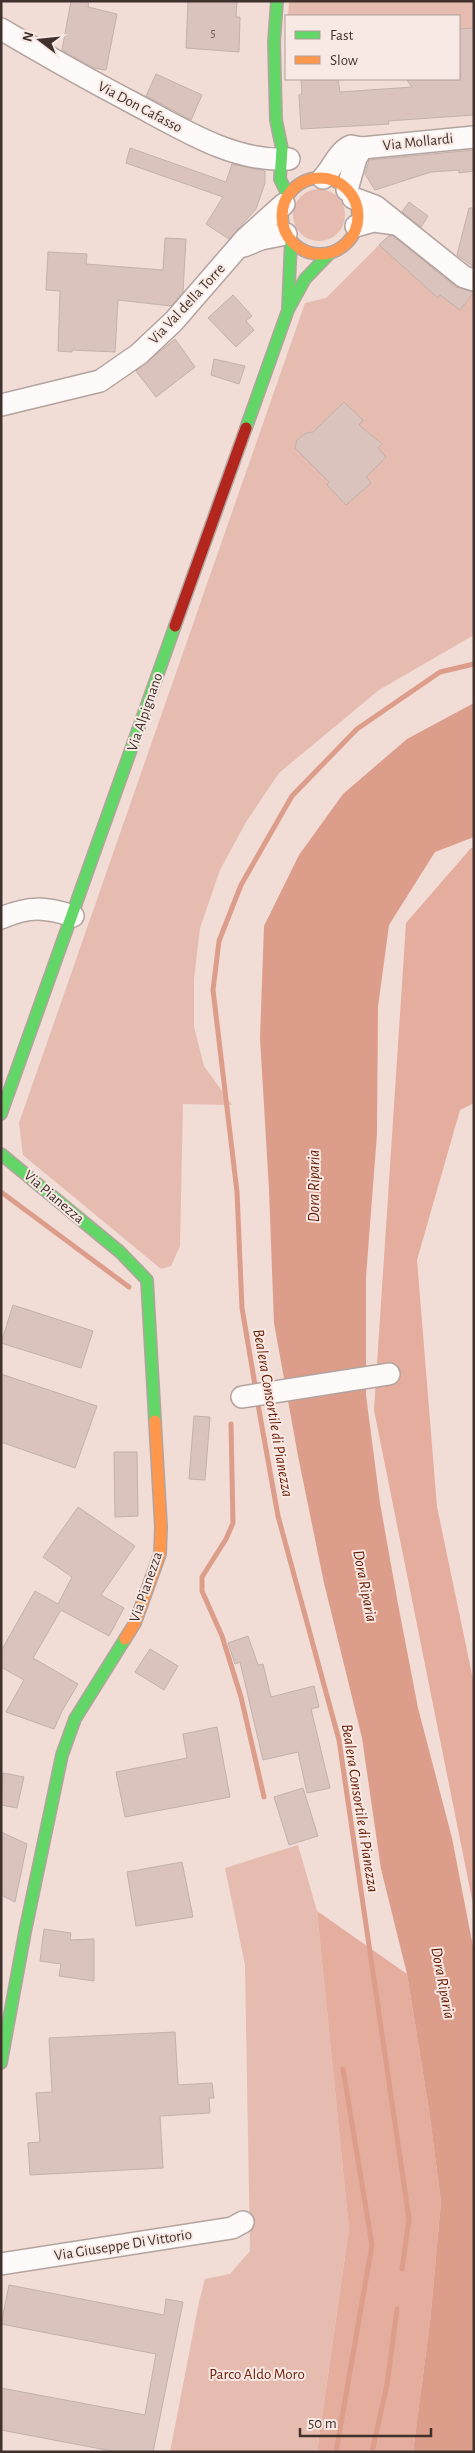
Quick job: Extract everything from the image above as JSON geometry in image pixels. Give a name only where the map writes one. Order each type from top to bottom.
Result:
[{"type":"street","points":[[276,1],[274,42],[276,120],[284,156],[280,179],[286,199]]},
{"type":"street","name":"Via Don Cafasso","points":[[1,29],[68,69],[179,128],[232,152],[284,156]]},
{"type":"street","name":"Via Mollardi","points":[[317,179],[332,169],[345,148],[352,146],[362,148],[474,137]]},
{"type":"street","name":"Via Mollardi","points":[[350,194],[356,158],[362,148]]},
{"type":"street","points":[[284,156],[300,171],[317,179],[340,184],[350,194],[375,206],[464,277],[474,280]]},
{"type":"street","points":[[317,179],[295,188],[286,199],[282,219],[288,237],[304,251],[312,253],[330,252],[346,243],[356,226],[357,216],[350,194]]},
{"type":"street","name":"Via Val della Torre","points":[[1,405],[100,381],[139,354],[174,321],[251,233],[286,199]]},
{"type":"street","points":[[356,226],[374,221],[396,224]]},
{"type":"street","name":"Via Val della Torre","points":[[233,253],[261,239],[288,237]]},
{"type":"street","name":"Via Alpignano","points":[[288,237],[288,310]]},
{"type":"street","name":"Via Alpignano","points":[[1,1114],[288,310],[305,279],[330,252]]},
{"type":"street","points":[[1,918],[20,910],[39,908],[73,916]]},
{"type":"street","name":"Via Pianezza","points":[[1,1154],[120,1252],[147,1280],[161,1527],[160,1554],[135,1623],[75,1719],[62,1754],[25,1932],[1,2063]]},
{"type":"street","points":[[242,1397],[389,1374]]},
{"type":"street","name":"Via Giuseppe Di Vittorio","points":[[1,2264],[232,2228],[242,2222]]},
{"type":"green space","points":[[289,1],[474,1],[474,28],[460,29],[460,15],[288,15]]},
{"type":"green space","points":[[319,189],[329,191],[337,197],[343,205],[345,215],[343,225],[337,233],[329,239],[319,241],[309,239],[301,233],[295,225],[293,215],[295,205],[301,197],[309,191]]},
{"type":"green space","points":[[394,230],[474,289],[474,635],[379,690],[279,773],[246,822],[220,870],[200,928],[194,979],[194,1027],[204,1066],[232,1105],[183,1104],[180,1246],[171,1266],[161,1269],[23,1155],[19,1123],[305,303],[326,298]]},
{"type":"green space","name":"Parco Aldo Moro","points":[[298,1845],[317,1911],[349,2229],[317,2452],[170,2452],[205,2279],[230,2274],[250,2251],[245,1965],[225,1868]]},
{"type":"shaded area","points":[[471,848],[474,848],[474,1103],[460,1110],[417,1260],[437,1507],[474,1684],[474,1909],[374,1410],[406,923]]},
{"type":"shaded area","points":[[317,1911],[407,1974],[429,2110],[441,2202],[430,2322],[413,2452],[317,2452],[349,2229]]},
{"type":"water","name":"Dora Riparia","points":[[474,703],[474,837],[435,852],[389,925],[378,1007],[377,1134],[366,1277],[366,1395],[380,1503],[418,1708],[452,1838],[474,1952],[474,2452],[413,2452],[430,2322],[441,2202],[429,2110],[407,1974],[381,1869],[362,1738],[324,1583],[298,1456],[274,1323],[269,1190],[260,1038],[264,926],[299,855],[343,794],[407,739]]},
{"type":"building","points":[[71,1],[89,1],[88,7],[117,14],[106,70],[93,68],[62,50]]},
{"type":"building","points":[[188,1],[237,1],[236,17],[240,17],[239,52],[186,48]]},
{"type":"building","points":[[474,28],[474,115],[388,121],[389,124],[301,129],[299,95],[302,94],[301,80],[338,80],[340,92],[412,87],[407,80],[460,80],[460,29]]},
{"type":"building","points":[[156,74],[202,95],[191,120],[146,96]]},
{"type":"building","points":[[130,148],[226,182],[232,164],[265,171],[265,183],[256,209],[229,239],[206,224],[223,197],[126,163]]},
{"type":"building","points":[[474,150],[474,171],[459,173],[459,170],[431,172],[375,190],[365,174],[369,160]]},
{"type":"building","points":[[409,202],[428,216],[421,227],[402,212]]},
{"type":"building","points":[[469,208],[474,208],[474,267],[457,255]]},
{"type":"building","points":[[389,236],[393,236],[456,287],[474,292],[460,310],[440,295],[438,298],[379,245]]},
{"type":"building","points":[[165,238],[186,239],[183,292],[171,306],[118,300],[115,352],[58,351],[60,291],[46,290],[48,252],[87,254],[86,264],[163,270]]},
{"type":"building","points":[[233,295],[252,316],[246,321],[254,330],[236,347],[208,318]]},
{"type":"building","points":[[175,339],[195,367],[156,397],[136,371]]},
{"type":"building","points":[[214,359],[245,366],[239,384],[211,375]]},
{"type":"building","points":[[344,402],[363,420],[359,425],[382,444],[378,448],[386,457],[366,477],[371,483],[346,505],[327,485],[329,482],[295,448],[297,440],[306,433],[313,432]]},
{"type":"building","points":[[13,1305],[93,1331],[81,1368],[1,1343]]},
{"type":"building","points":[[1,1374],[97,1406],[75,1468],[1,1442]]},
{"type":"building","points":[[194,1416],[210,1417],[205,1480],[189,1479]]},
{"type":"building","points":[[114,1452],[137,1452],[138,1516],[115,1517]]},
{"type":"building","points":[[78,1507],[135,1546],[101,1595],[124,1608],[109,1636],[61,1610],[33,1658],[78,1684],[54,1729],[6,1712],[24,1680],[1,1667],[1,1651],[35,1591],[58,1604],[72,1577],[43,1557]]},
{"type":"building","points":[[248,1636],[258,1665],[263,1664],[271,1697],[314,1686],[319,1707],[311,1709],[330,1788],[307,1793],[298,1752],[263,1760],[240,1662],[235,1664],[228,1643]]},
{"type":"building","points":[[150,1649],[178,1666],[164,1690],[135,1672]]},
{"type":"building","points":[[217,1727],[230,1797],[125,1817],[116,1772],[187,1758],[183,1734]]},
{"type":"building","points":[[3,1773],[24,1777],[17,1808],[1,1805]]},
{"type":"building","points":[[303,1788],[318,1836],[289,1845],[274,1797]]},
{"type":"building","points":[[1,1832],[27,1844],[15,1902],[1,1895]]},
{"type":"building","points":[[182,1862],[193,1917],[136,1926],[127,1872]]},
{"type":"building","points":[[44,1929],[71,1933],[70,1940],[94,1939],[94,1981],[59,1976],[61,1964],[40,1961]]},
{"type":"building","points":[[175,2032],[178,2085],[212,2083],[214,2098],[209,2098],[210,2113],[160,2116],[163,2168],[30,2175],[28,2143],[40,2142],[36,2093],[52,2092],[49,2038]]},
{"type":"building","points":[[9,2285],[164,2315],[166,2299],[183,2302],[153,2452],[117,2452],[1,2430],[1,2388],[145,2415],[156,2354],[1,2324]]},
{"type":"waterway","name":"Bealera Consortile di Pianezza","points":[[256,1391],[242,1308],[237,1192],[213,990],[219,941],[241,885],[292,796],[357,729],[440,672],[474,664]]},
{"type":"waterway","points":[[1,1192],[129,1287]]},
{"type":"waterway","name":"Bealera Consortile di Pianezza","points":[[257,1399],[278,1516],[339,1740],[409,2219],[402,2269]]},
{"type":"waterway","points":[[231,1424],[233,1523],[226,1539],[202,1577],[202,1591],[222,1636],[241,1697],[264,1797]]},
{"type":"waterway","points":[[336,2452],[372,2245],[343,2069]]},
{"type":"waterway","name":"Bealera Consortile di Pianezza","points":[[372,2452],[387,2385],[397,2309]]},
{"type":"traffic: fast","points":[[277,1],[274,42],[276,120],[282,149],[280,179],[288,195]]},
{"type":"traffic: fast","points":[[288,308],[291,240]]},
{"type":"traffic: fast","points":[[246,428],[288,310],[305,279],[330,253]]},
{"type":"traffic: fast","points":[[1,1114],[175,626]]},
{"type":"traffic: fast","points":[[1,1154],[120,1252],[147,1280],[155,1421]]},
{"type":"traffic: fast","points":[[1,2063],[25,1932],[62,1755],[75,1719],[125,1639]]},
{"type":"traffic: slow","points":[[320,178],[334,181],[347,189],[355,202],[358,216],[355,230],[347,243],[334,251],[320,254],[306,251],[293,243],[285,230],[282,216],[285,202],[293,189],[306,181],[320,178]]},
{"type":"traffic: slow","points":[[125,1639],[135,1623],[160,1554],[161,1527],[155,1421]]},
{"type":"traffic: jam","points":[[175,626],[246,428]]}]
